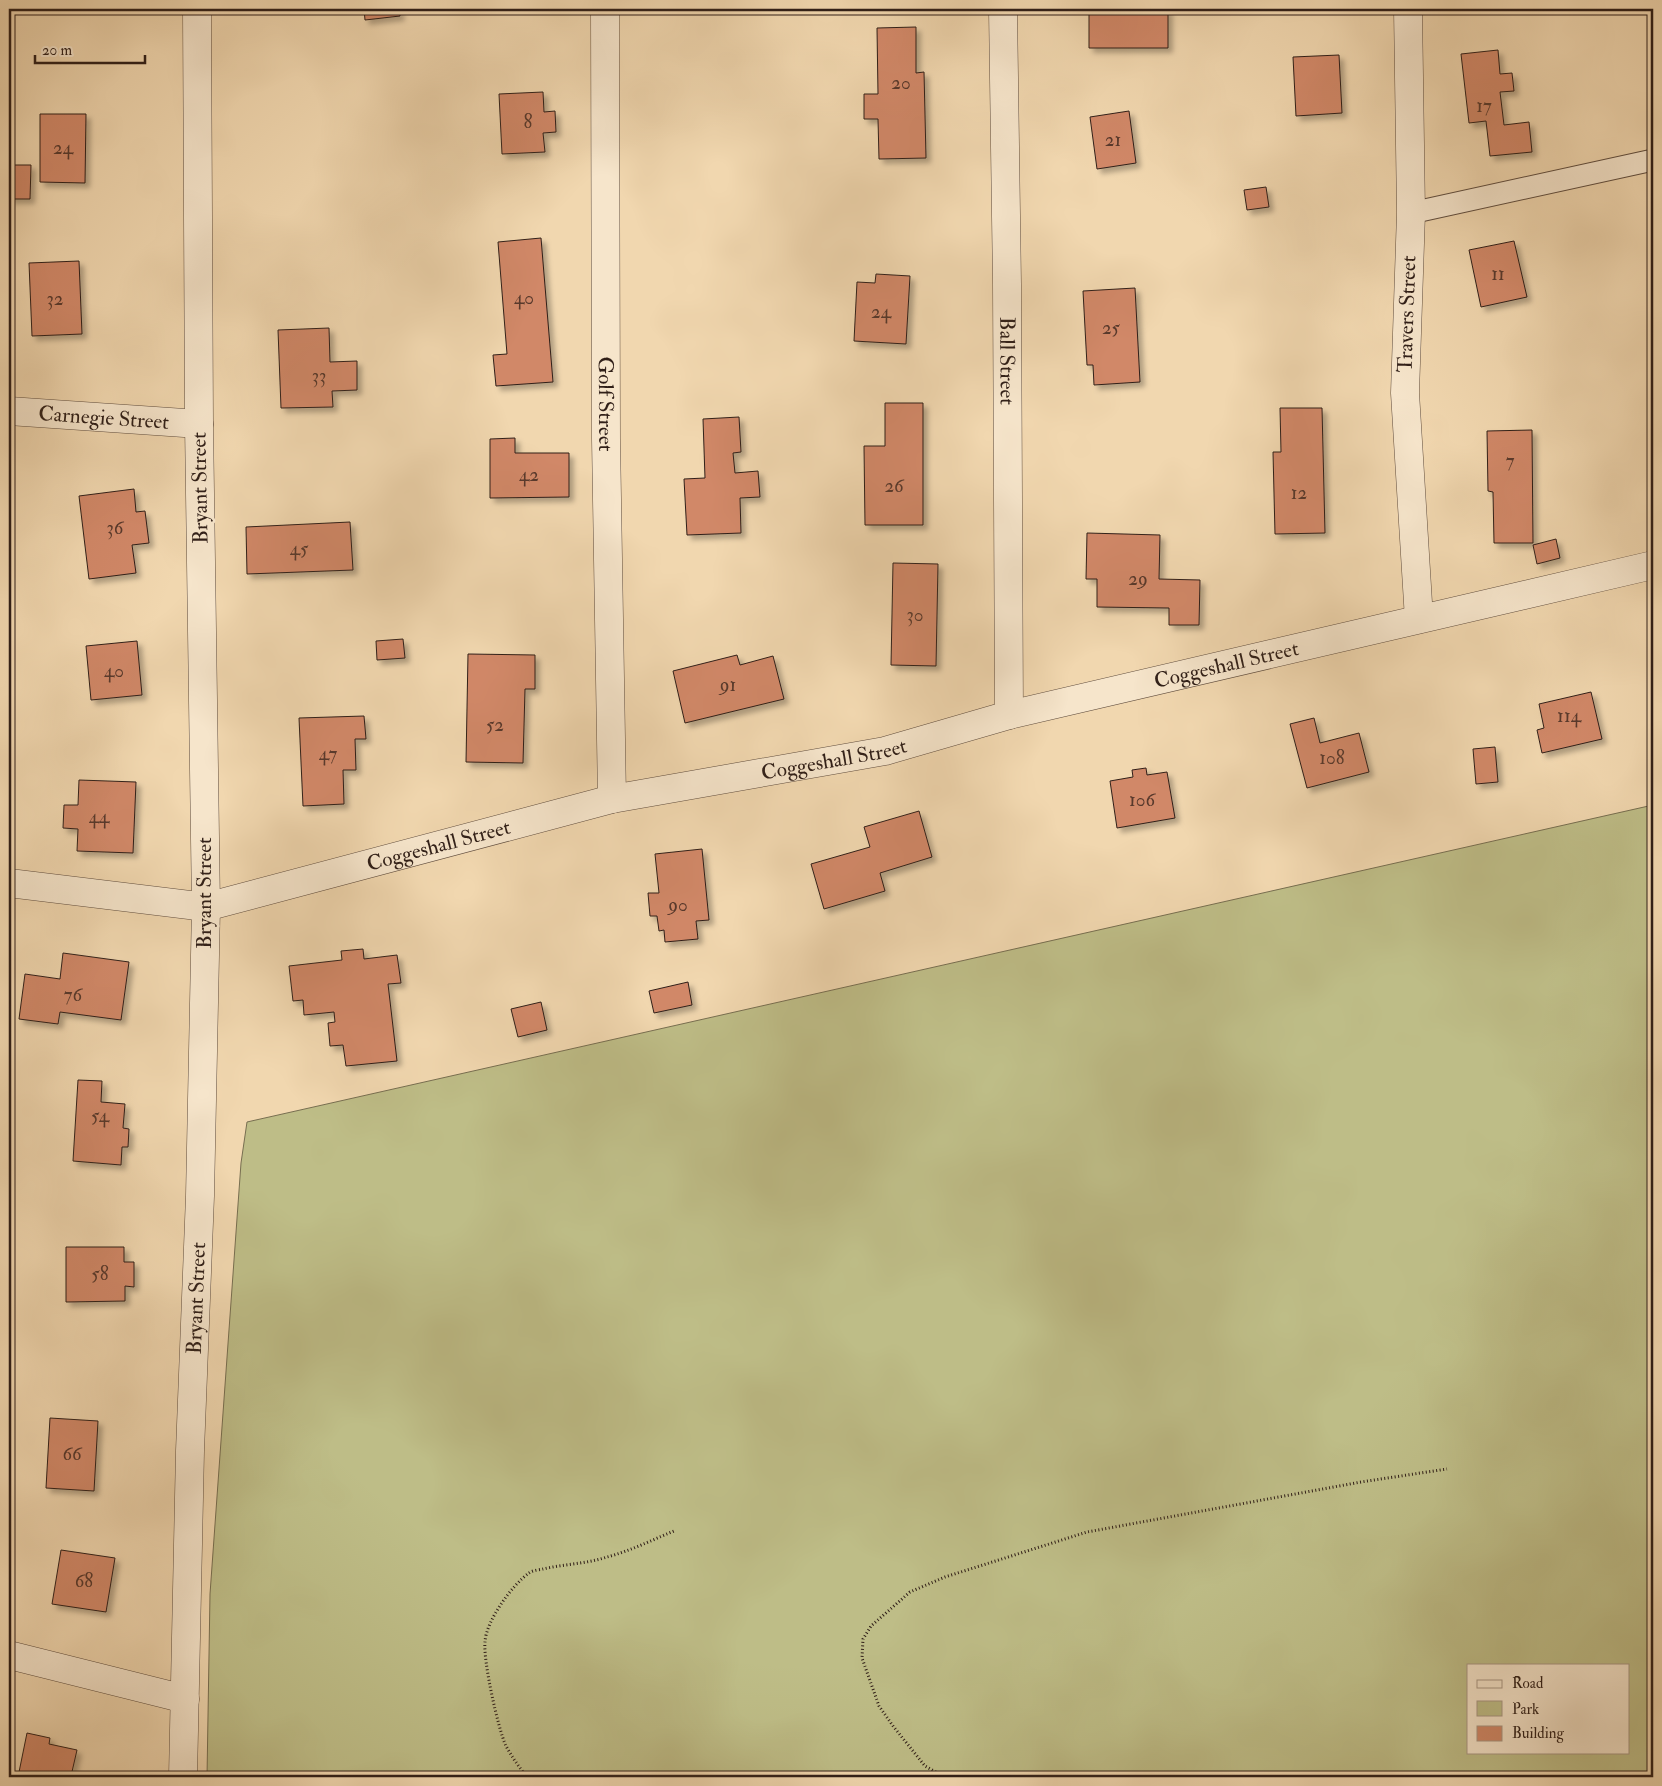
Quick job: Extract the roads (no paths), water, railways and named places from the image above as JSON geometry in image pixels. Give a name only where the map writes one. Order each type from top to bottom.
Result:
[{"type":"street","name":"Bryant Street","points":[[183,1777],[190,1451],[200,1196],[206,906],[199,424],[197,9]]},
{"type":"street","name":"Golf Street","points":[[605,9],[606,439],[612,799]]},
{"type":"street","name":"Ball Street","points":[[1003,9],[1007,294],[1009,715]]},
{"type":"street","name":"Travers Street","points":[[1408,9],[1411,213],[1405,393],[1419,619]]},
{"type":"street","name":"Carnegie Street","points":[[9,411],[199,424]]},
{"type":"street","name":"Coggeshall Street","points":[[9,883],[206,906],[612,799],[886,751],[1009,715],[1653,565]]},
{"type":"street","points":[[9,1655],[185,1699]]},
{"type":"lane","points":[[1411,213],[1653,160]]}]
